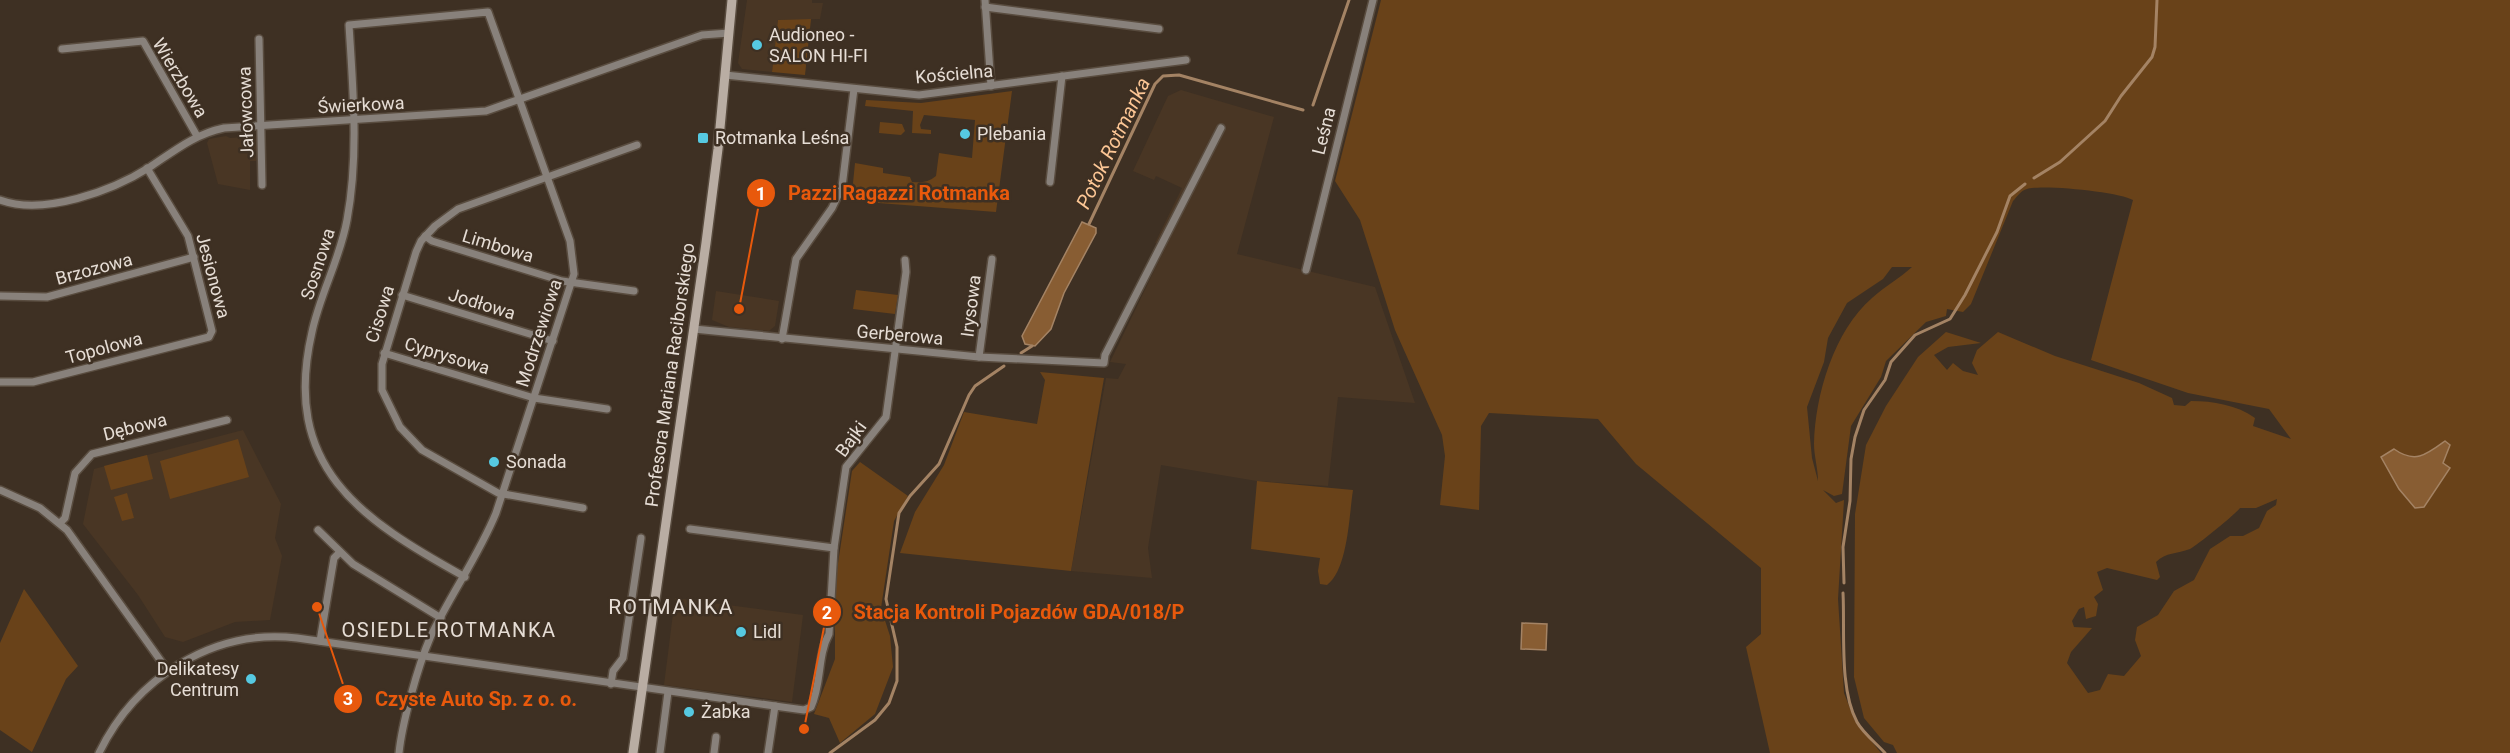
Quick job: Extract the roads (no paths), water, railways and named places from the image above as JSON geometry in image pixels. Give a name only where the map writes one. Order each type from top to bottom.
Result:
[{"type":"main road","name":"Profesora Mariana Raciborskiego","points":[[633,753],[718,149],[732,0]]},
{"type":"street","name":"Leśna","points":[[1306,270],[1373,0]]},
{"type":"street","points":[[992,86],[985,3],[1159,28]]},
{"type":"street","name":"Modrzewiowa","points":[[399,753],[401,734],[425,655],[441,618],[487,536],[503,495],[572,283],[573,249],[488,12]]},
{"type":"street","name":"Sosnowa","points":[[465,577],[388,532],[363,514],[340,488],[325,466],[308,418],[304,392],[305,370],[312,330],[348,218],[355,120],[349,25],[488,12]]},
{"type":"street","name":"Świerkowa","points":[[0,200],[18,205],[41,206],[109,188],[147,168],[197,136],[224,128],[486,111],[702,35],[729,33]]},
{"type":"street","name":"Jałowcowa","points":[[259,39],[263,126],[262,185]]},
{"type":"street","name":"Wierzbowa","points":[[62,49],[143,40],[197,136]]},
{"type":"street","name":"Kościelna","points":[[725,75],[919,94],[1186,60]]},
{"type":"street","points":[[1050,182],[1062,76]]},
{"type":"street","points":[[782,339],[796,259],[832,208],[842,187],[854,89]]},
{"type":"street","name":"Gerberowa","points":[[694,329],[979,357],[1104,363],[1105,355],[1221,128]]},
{"type":"street","name":"Cisowa","points":[[584,508],[503,495],[422,450],[400,427],[382,390],[381,375],[384,353],[411,264],[425,236],[446,216],[458,209],[637,145]]},
{"type":"street","name":"Jesionowa","points":[[147,168],[186,230],[212,331]]},
{"type":"street","name":"Limbowa","points":[[425,236],[432,241],[572,283],[634,291]]},
{"type":"street","name":"Brzozowa","points":[[0,296],[47,297],[194,257]]},
{"type":"street","name":"Bajki","points":[[99,753],[125,710],[148,685],[168,671],[201,652],[246,639],[282,636],[804,710],[813,701],[822,661],[822,646],[829,634],[834,548],[846,466],[886,417],[906,272],[904,260]]},
{"type":"street","name":"Irysowa","points":[[979,357],[992,260]]},
{"type":"street","name":"Jodłowa","points":[[402,295],[553,341]]},
{"type":"street","name":"Topolowa","points":[[0,382],[33,382],[209,337],[212,331]]},
{"type":"street","name":"Cyprysowa","points":[[384,353],[534,398],[607,409]]},
{"type":"street","name":"Dębowa","points":[[60,523],[65,518],[77,468],[92,454],[228,420]]},
{"type":"street","points":[[0,490],[33,504],[60,523],[168,671]]},
{"type":"street","points":[[690,529],[834,548]]},
{"type":"street","points":[[318,530],[353,564],[441,618]]},
{"type":"street","points":[[611,684],[614,671],[623,658],[641,537]]},
{"type":"street","points":[[320,641],[334,558],[340,552]]},
{"type":"street","points":[[660,753],[668,692]]},
{"type":"street","points":[[768,753],[775,706]]},
{"type":"street","points":[[714,753],[716,737]]},
{"type":"waterway","name":"Potok Rotmanka","points":[[1313,105],[1349,0]]},
{"type":"waterway","points":[[2034,178],[2060,162],[2105,121],[2121,96],[2152,57],[2155,47],[2157,0]]},
{"type":"waterway","name":"Potok Rotmanka","points":[[1089,224],[1155,84],[1163,76],[1179,75],[1303,110]]},
{"type":"waterway","points":[[1844,583],[1843,547],[1850,501],[1851,459],[1864,410],[1885,380],[1891,362],[1915,335],[1950,319],[1997,232],[2010,196],[2025,184]]},
{"type":"waterway","name":"Potok Rotmanka","points":[[1021,353],[1032,346]]},
{"type":"waterway","name":"Potok Rotmanka","points":[[830,753],[875,720],[889,703],[897,681],[897,647],[886,599],[899,513],[910,496],[939,464],[975,386],[1004,366]]},
{"type":"waterway","points":[[1843,593],[1845,677],[1851,709],[1866,734],[1885,753]]},
{"type":"place","name":"Audioneo - SALON HI-FI","points":[[757,45]]},
{"type":"place","name":"Plebania","points":[[965,134]]},
{"type":"place","name":"Rotmanka Leśna","points":[[703,138]]},
{"type":"place","name":"Pazzi Ragazzi Rotmanka","points":[[739,309]]},
{"type":"place","name":"Sonada","points":[[494,462]]},
{"type":"place","name":"Czyste Auto Sp. z o. o.","points":[[317,607]]},
{"type":"place","name":"Lidl","points":[[741,632]]},
{"type":"place","name":"Delikatesy Centrum","points":[[251,679]]},
{"type":"place","name":"Żabka","points":[[689,712]]},
{"type":"place","name":"Stacja Kontroli Pojazdów GDA/018/P","points":[[804,729]]},
{"type":"district","name":"ROTMANKA","points":[[671,607]]},
{"type":"district","name":"OSIEDLE ROTMANKA","points":[[449,630]]}]
